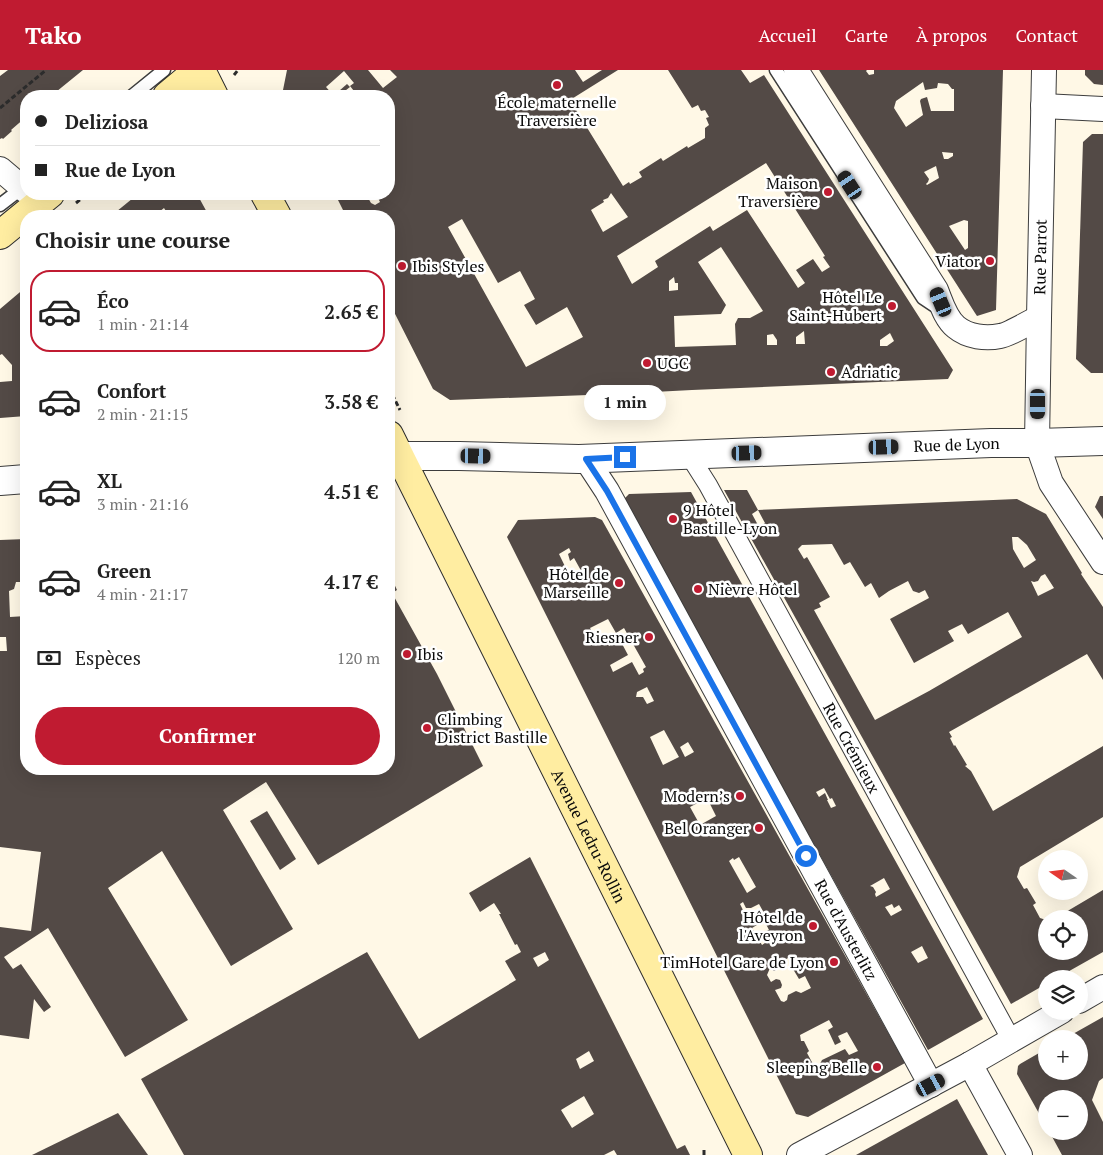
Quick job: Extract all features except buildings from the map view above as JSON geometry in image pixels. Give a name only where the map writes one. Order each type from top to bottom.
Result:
[{"type":"main road","points":[[175,90],[200,70],[211,90]]},
{"type":"main road","points":[[0,235],[27,200]]},
{"type":"main road","name":"Avenue Ledru-Rollin","points":[[395,455],[748,1155]]},
{"type":"street","points":[[796,70],[936,290],[946,313],[956,327],[979,337],[1002,336],[1039,318]]},
{"type":"street","name":"Rue Parrot","points":[[1037,443],[1044,70]]},
{"type":"street","points":[[1044,106],[1103,109]]},
{"type":"street","points":[[0,169],[20,183]]},
{"type":"street","name":"Rue de Lyon","points":[[395,449],[586,459],[991,443],[1103,441]]},
{"type":"street","points":[[1037,443],[1051,483],[1103,562]]},
{"type":"street","name":"Rue Crémieux","points":[[689,455],[708,485],[1012,1041]]},
{"type":"street","name":"Rue d'Austerlitz","points":[[586,459],[607,491],[931,1085]]},
{"type":"street","points":[[0,481],[20,480]]},
{"type":"street","points":[[1088,996],[1103,987]]},
{"type":"street","points":[[800,1155],[970,1064],[1047,1020]]},
{"type":"street","points":[[970,1064],[1020,1155]]},
{"type":"lane","points":[[139,90],[164,70]]},
{"type":"lane","points":[[776,70],[923,298],[946,313]]},
{"type":"lane","points":[[0,206],[20,198]]},
{"type":"path","points":[[22,90],[46,70]]},
{"type":"path","points":[[0,108],[20,91]]},
{"type":"path","points":[[395,400],[399,408]]},
{"type":"path","points":[[704,1150],[704,1155]]},
{"type":"place","name":"École maternelle Traversière","points":[[557,85]]},
{"type":"place","name":"Maison Traversière","points":[[828,192]]},
{"type":"place","name":"Viator","points":[[990,261]]},
{"type":"place","name":"Ibis Styles","points":[[402,266]]},
{"type":"place","name":"Hôtel Le Saint-Hubert","points":[[892,306]]},
{"type":"place","name":"UGC","points":[[647,363]]},
{"type":"place","name":"Adriatic","points":[[831,372]]},
{"type":"place","name":"9 Hôtel Bastille-Lyon","points":[[673,519]]},
{"type":"place","name":"Hôtel de Marseille","points":[[619,583]]},
{"type":"place","name":"Nièvre Hôtel","points":[[698,589]]},
{"type":"place","name":"Riesner","points":[[649,637]]},
{"type":"place","name":"Ibis","points":[[407,654]]},
{"type":"place","name":"Climbing District Bastille","points":[[427,728]]},
{"type":"place","name":"Modern’s","points":[[740,796]]},
{"type":"place","name":"Bel Oranger","points":[[759,828]]},
{"type":"place","name":"Hôtel de l'Aveyron","points":[[813,926]]},
{"type":"place","name":"TimHotel Gare de Lyon","points":[[834,962]]},
{"type":"place","name":"Sleeping Belle","points":[[877,1067]]},
{"type":"route","points":[[625,457],[586,459],[607,491],[806,856]]}]
